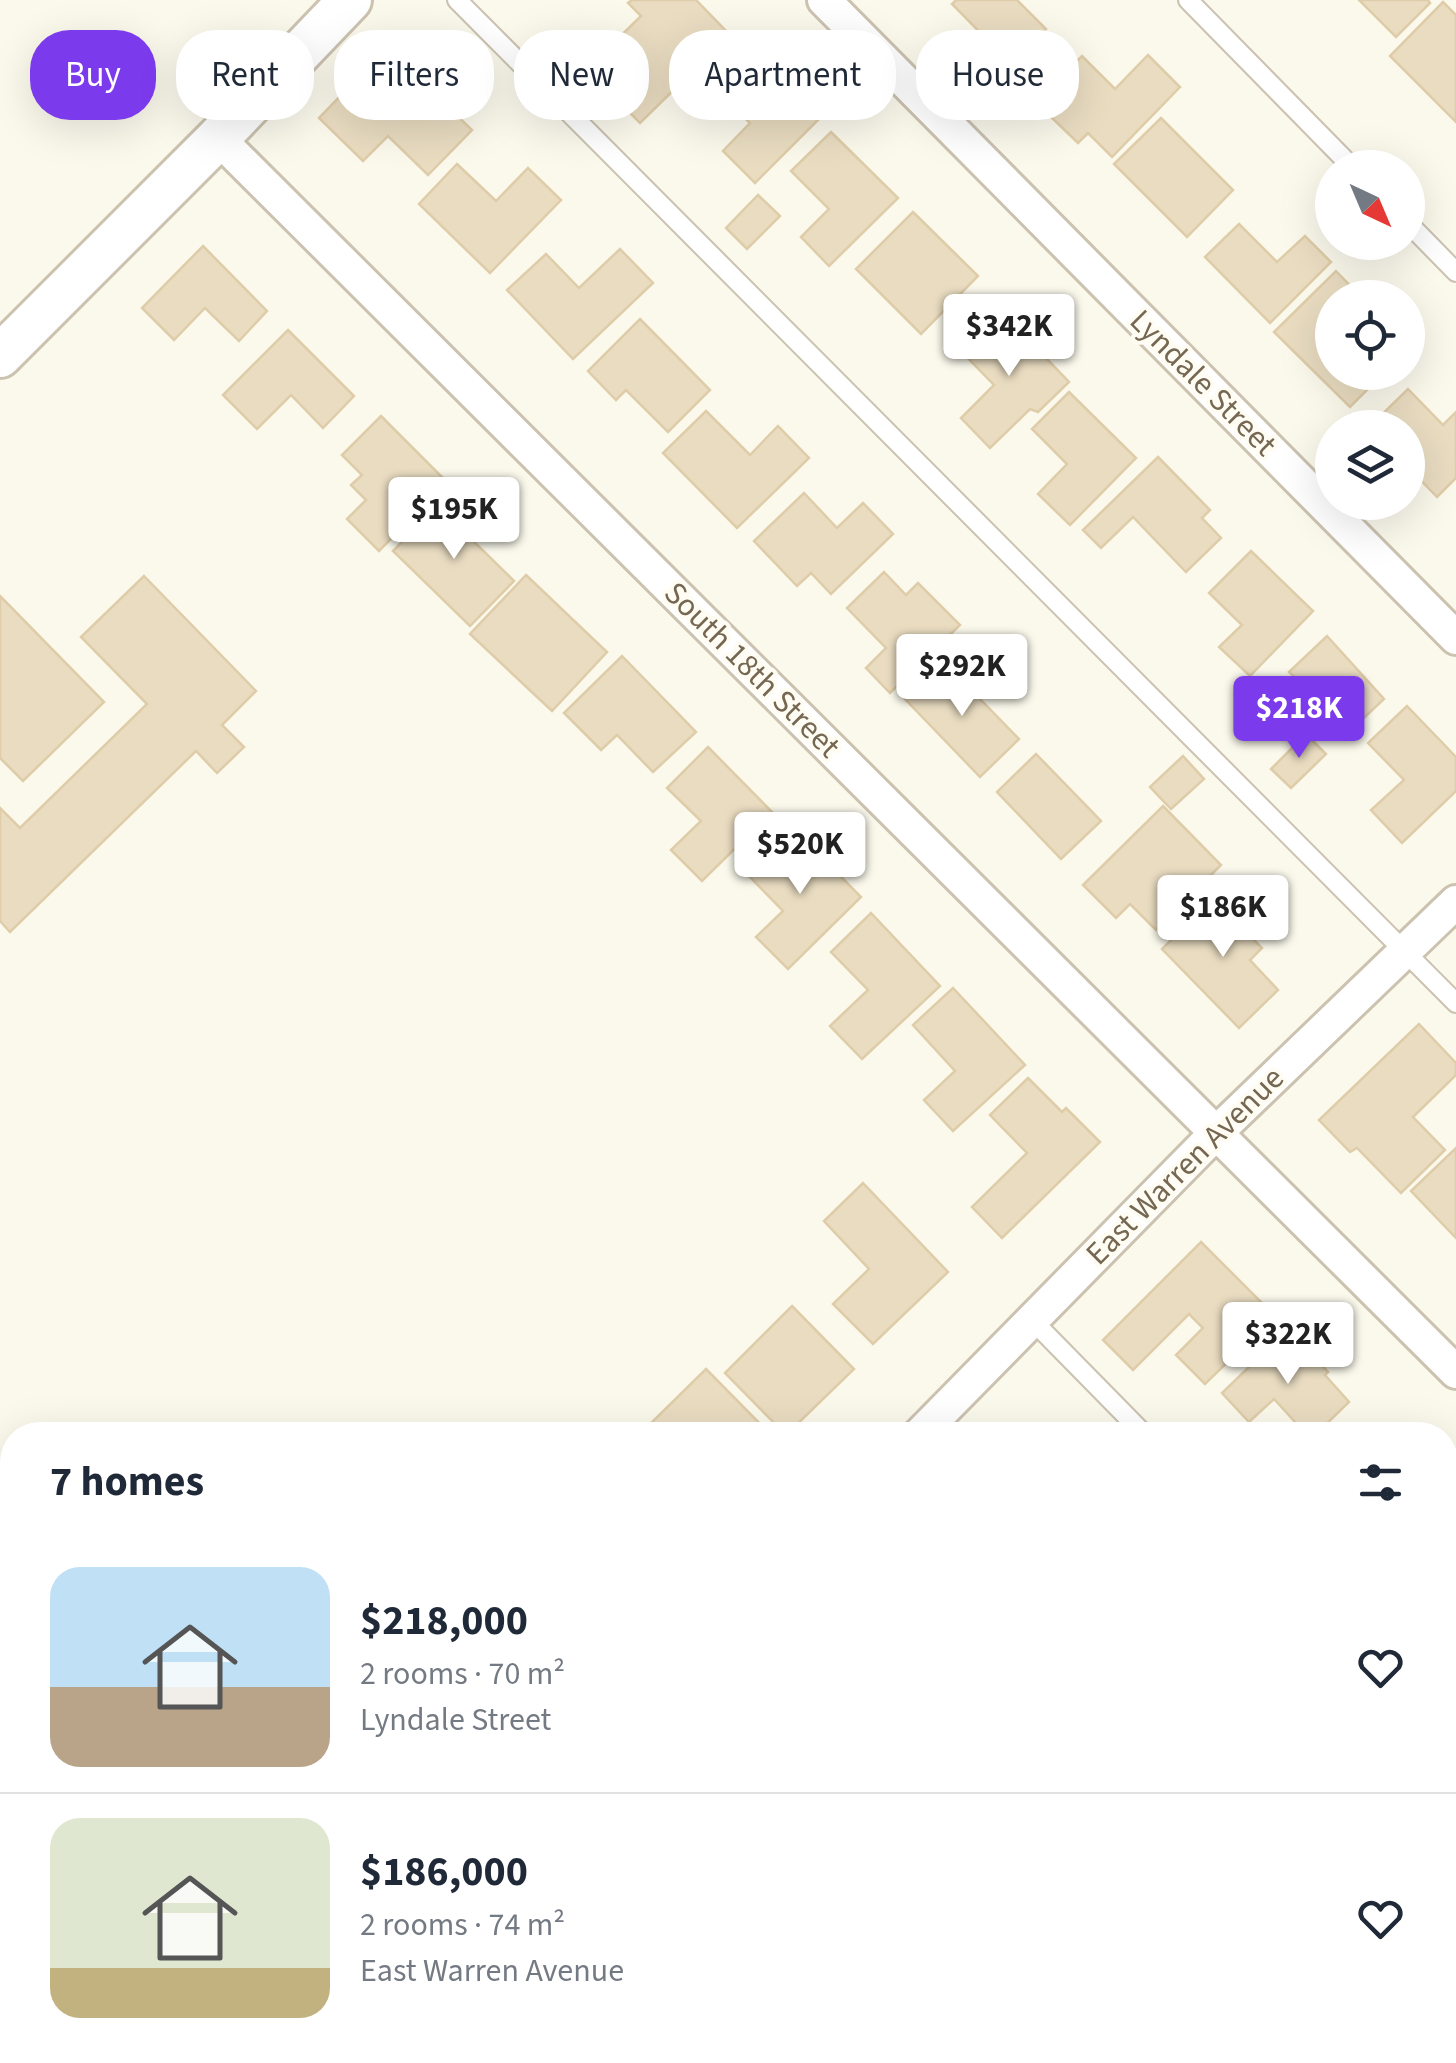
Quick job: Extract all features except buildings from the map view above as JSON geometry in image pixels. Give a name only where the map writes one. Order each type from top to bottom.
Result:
[{"type":"street","points":[[0,356],[350,0]]},
{"type":"street","name":"Lyndale Street","points":[[824,0],[1456,638]]},
{"type":"street","name":"South 18th Street","points":[[218,138],[1456,1372]]},
{"type":"street","name":"East Warren Avenue","points":[[931,1422],[1216,1133],[1456,902]]},
{"type":"lane","points":[[457,0],[1456,1003]]},
{"type":"lane","points":[[1188,0],[1335,150]]},
{"type":"lane","points":[[1425,240],[1456,272]]},
{"type":"lane","points":[[1032,1320],[1132,1422]]}]
